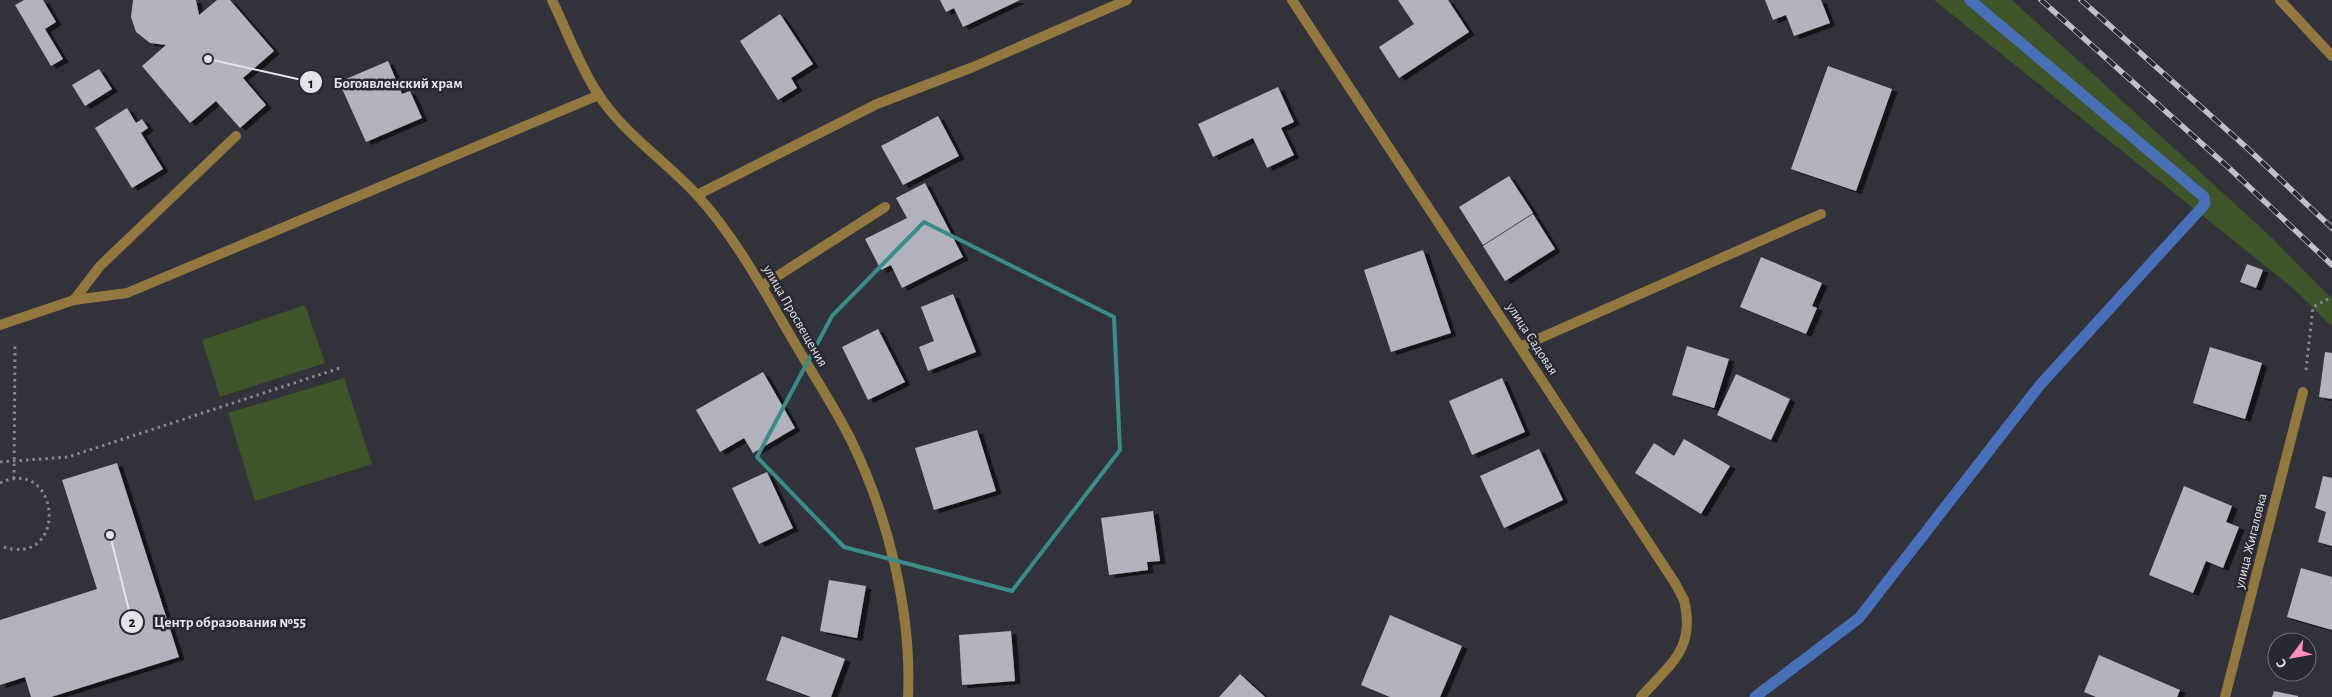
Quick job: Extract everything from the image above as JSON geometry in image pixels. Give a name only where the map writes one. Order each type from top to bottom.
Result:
[{"type":"street","name":"улица Просвещения","points":[[552,0],[585,71],[599,95],[624,126],[696,195],[742,252],[850,438],[877,501],[890,542],[908,655],[908,697]]},
{"type":"street","points":[[696,195],[877,104],[973,66],[1127,0]]},
{"type":"street","name":"улица Садовая","points":[[1292,0],[1684,600],[1688,618],[1684,646],[1641,697]]},
{"type":"street","points":[[2280,0],[2332,56]]},
{"type":"street","points":[[0,325],[74,300],[127,293],[599,95]]},
{"type":"street","points":[[74,300],[100,266],[236,136]]},
{"type":"street","points":[[762,286],[885,207]]},
{"type":"street","points":[[1520,347],[1822,214]]},
{"type":"street","name":"улица Жигаловка","points":[[2225,697],[2303,392]]},
{"type":"path","points":[[2303,392],[2314,307],[2332,297]]},
{"type":"path","points":[[14,479],[15,320]]},
{"type":"path","points":[[0,462],[68,457],[340,368]]},
{"type":"path","points":[[0,483],[14,479],[25,480],[44,493],[49,503],[49,526],[36,544],[24,549],[13,550],[0,546]]},
{"type":"highlighted area","points":[[924,222],[1114,317],[1120,450],[1012,591],[844,547],[757,457],[832,316]]},
{"type":"green space","points":[[1934,0],[2012,0],[2270,236],[2332,299],[2332,327],[2294,289]]},
{"type":"green space","points":[[305,305],[325,363],[220,397],[202,340]]},
{"type":"green space","points":[[344,378],[372,464],[255,501],[228,413]]},
{"type":"building","points":[[24,0],[43,0],[56,22],[45,29],[63,59],[51,66],[15,5]]},
{"type":"building","points":[[133,0],[196,0],[199,15],[217,0],[230,0],[274,51],[243,78],[266,105],[240,128],[216,101],[190,123],[142,66],[166,45],[150,43],[136,32],[131,17]]},
{"type":"building","points":[[940,0],[1020,0],[963,27],[954,8],[946,12]]},
{"type":"building","points":[[1398,0],[1448,0],[1469,32],[1399,78],[1379,47],[1414,24]]},
{"type":"building","points":[[1765,0],[1821,0],[1830,23],[1794,36],[1786,15],[1773,20]]},
{"type":"building","points":[[780,14],[813,64],[791,78],[797,88],[778,100],[740,41]]},
{"type":"building","points":[[388,61],[402,94],[410,91],[422,118],[366,142],[339,82]]},
{"type":"building","points":[[1828,66],[1892,89],[1856,191],[1791,169]]},
{"type":"building","points":[[99,69],[112,89],[85,106],[72,85]]},
{"type":"building","points":[[1278,87],[1294,122],[1281,128],[1294,155],[1267,168],[1253,138],[1213,157],[1198,124]]},
{"type":"building","points":[[127,108],[136,123],[142,119],[148,128],[141,133],[163,169],[132,188],[95,128]]},
{"type":"building","points":[[938,116],[959,156],[903,185],[881,146]]},
{"type":"building","points":[[1509,176],[1533,213],[1483,245],[1459,207]]},
{"type":"building","points":[[925,183],[963,257],[902,288],[891,265],[881,270],[865,239],[907,218],[896,198]]},
{"type":"building","points":[[1533,214],[1555,249],[1505,281],[1483,246]]},
{"type":"building","points":[[1423,250],[1451,333],[1391,352],[1364,270]]},
{"type":"building","points":[[1761,257],[1822,283],[1812,306],[1817,308],[1806,334],[1740,307]]},
{"type":"building","points":[[2247,264],[2263,270],[2256,288],[2240,282]]},
{"type":"building","points":[[953,294],[976,352],[928,371],[919,347],[934,341],[921,307]]},
{"type":"building","points":[[878,329],[905,382],[868,400],[842,347]]},
{"type":"building","points":[[1687,346],[1729,359],[1714,408],[1672,395]]},
{"type":"building","points":[[2210,347],[2262,363],[2245,419],[2193,403]]},
{"type":"building","points":[[2325,352],[2332,353],[2332,399],[2319,397]]},
{"type":"building","points":[[763,372],[795,428],[753,453],[744,438],[720,452],[696,410]]},
{"type":"building","points":[[1736,374],[1790,399],[1771,440],[1717,415]]},
{"type":"building","points":[[1502,378],[1525,432],[1472,455],[1449,401]]},
{"type":"building","points":[[977,430],[996,491],[934,510],[915,448]]},
{"type":"building","points":[[1684,439],[1730,466],[1701,514],[1635,473],[1654,443],[1674,456]]},
{"type":"building","points":[[1539,449],[1563,500],[1504,528],[1480,476]]},
{"type":"building","points":[[117,463],[179,657],[51,697],[31,697],[25,677],[0,685],[0,620],[97,589],[62,480]]},
{"type":"building","points":[[767,472],[793,528],[759,544],[732,488]]},
{"type":"building","points":[[2323,476],[2332,478],[2332,546],[2318,542],[2326,512],[2315,508]]},
{"type":"building","points":[[2184,486],[2232,506],[2226,522],[2239,527],[2223,568],[2206,561],[2193,593],[2149,575]]},
{"type":"building","points":[[1153,511],[1160,561],[1147,562],[1148,570],[1109,575],[1101,518]]},
{"type":"building","points":[[2301,568],[2332,577],[2332,630],[2287,617]]},
{"type":"building","points":[[829,580],[866,586],[857,638],[820,631]]},
{"type":"building","points":[[1390,615],[1462,646],[1440,697],[1390,697],[1361,685]]},
{"type":"building","points":[[1011,631],[1015,681],[962,685],[959,635]]},
{"type":"building","points":[[782,636],[845,659],[831,697],[811,697],[766,680]]},
{"type":"building","points":[[2099,655],[2180,690],[2177,697],[2096,697],[2084,692]]},
{"type":"building","points":[[1240,674],[1265,697],[1219,697]]},
{"type":"building","points":[[2274,691],[2298,696],[2298,697],[2272,697]]},
{"type":"waterway","points":[[1755,697],[1859,618],[2040,385],[2205,204],[2204,197],[1970,0]]},
{"type":"railway","points":[[2041,0],[2228,167],[2332,265]]},
{"type":"railway","points":[[2081,0],[2246,147],[2332,228]]},
{"type":"place","name":"Богоявленский храм","points":[[208,59]]},
{"type":"place","name":"Центр образования №55","points":[[110,535]]}]
